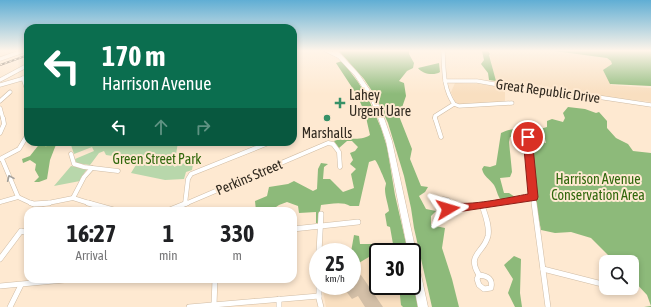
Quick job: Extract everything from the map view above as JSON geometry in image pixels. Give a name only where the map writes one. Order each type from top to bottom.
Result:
[{"type":"highway","points":[[349,65],[373,99],[389,141],[410,243]]},
{"type":"highway","points":[[421,295],[423,307]]},
{"type":"street","points":[[444,65],[445,81],[448,92],[454,104],[459,106],[512,103]]},
{"type":"street","points":[[0,80],[24,67]]},
{"type":"street","points":[[0,85],[22,78],[24,83]]},
{"type":"street","name":"Great Republic Drive","points":[[445,81],[476,81],[522,89],[544,89],[651,105]]},
{"type":"street","points":[[0,101],[10,92]]},
{"type":"street","points":[[441,137],[436,124],[435,116],[454,104]]},
{"type":"street","points":[[0,108],[4,124],[0,133]]},
{"type":"street","points":[[528,137],[533,197],[548,307]]},
{"type":"street","points":[[18,197],[1,159],[19,149],[24,141]]},
{"type":"street","name":"Perkins Street","points":[[177,207],[330,143],[333,144],[339,152],[340,167]]},
{"type":"street","points":[[185,204],[188,179],[191,174],[261,146]]},
{"type":"street","points":[[71,154],[74,164],[118,171]]},
{"type":"street","points":[[73,198],[84,177],[92,168]]},
{"type":"street","points":[[0,202],[18,197],[34,204],[41,204],[73,198],[103,207]]},
{"type":"street","points":[[452,206],[457,208],[482,206],[533,197]]},
{"type":"street","points":[[479,275],[474,266],[474,260],[486,241],[488,228],[482,206]]},
{"type":"street","points":[[319,243],[321,214]]},
{"type":"street","points":[[297,229],[358,222]]},
{"type":"street","points":[[0,260],[21,231],[24,232]]},
{"type":"street","points":[[543,269],[599,283]]},
{"type":"street","points":[[0,286],[39,283]]},
{"type":"street","points":[[214,305],[215,283]]},
{"type":"street","points":[[10,307],[21,285]]},
{"type":"street","points":[[189,307],[238,305],[279,299],[319,296],[321,307]]},
{"type":"street","points":[[279,299],[279,307]]},
{"type":"shaded area","points":[[492,65],[612,65],[605,70],[611,85],[651,88],[651,102],[616,98],[532,84],[526,86],[495,81]]},
{"type":"shaded area","points":[[455,83],[479,84],[505,88],[505,102],[462,105],[455,102],[451,92]]},
{"type":"shaded area","points":[[361,252],[369,253],[369,295],[403,295],[405,307],[326,307],[324,295],[361,295]]},
{"type":"green space","points":[[338,65],[345,65],[358,82],[369,100],[381,128],[387,147],[395,195],[406,243],[393,243],[390,227],[387,226],[385,214],[389,211],[385,192],[386,183],[375,160],[369,162],[359,206],[350,206],[340,203],[321,205],[318,223],[316,223],[316,212],[299,213],[298,206],[287,202],[276,207],[256,207],[255,201],[267,196],[269,187],[288,184],[294,181],[313,191],[317,189],[318,169],[321,163],[328,164],[324,167],[323,179],[330,179],[343,192],[354,188],[351,174],[356,169],[350,164],[353,160],[350,153],[355,151],[358,147],[352,141],[347,141],[339,148],[334,141],[362,138],[370,135],[365,113],[357,95]]},
{"type":"green space","points":[[352,65],[414,65],[413,68],[407,71],[399,81],[404,83],[406,96],[399,116],[412,149],[410,159],[421,186],[428,187],[425,192],[419,196],[426,209],[436,211],[431,216],[431,225],[445,228],[442,248],[459,307],[432,307],[421,259],[421,243],[417,243],[404,176],[388,123],[376,97],[364,79]]},
{"type":"green space","points":[[429,65],[439,65],[440,72],[431,74],[425,73],[418,68]]},
{"type":"green space","points":[[482,65],[492,65],[496,81],[489,80],[488,73]]},
{"type":"green space","points":[[610,65],[651,65],[651,86],[610,84],[603,70]]},
{"type":"green space","name":"Harrison Avenue Conservation Area","points":[[568,107],[585,109],[596,113],[599,112],[607,121],[607,128],[616,138],[628,144],[633,151],[651,153],[651,306],[647,295],[639,286],[639,255],[608,255],[591,238],[571,232],[555,233],[541,230],[534,195],[530,140],[546,143],[545,139],[534,133],[510,137],[509,142],[512,172],[510,177],[500,178],[504,193],[509,193],[515,197],[501,200],[494,185],[483,172],[482,169],[484,166],[490,167],[496,165],[501,133],[514,129],[541,129],[547,127],[547,121],[552,119],[563,122],[565,118],[563,113]]},
{"type":"green space","points":[[38,146],[55,146],[50,160],[47,179],[34,182],[39,177],[35,170],[36,164],[30,160],[23,163],[22,159],[30,156]]},
{"type":"green space","name":"Green Street Park","points":[[71,146],[177,146],[174,167],[194,159],[192,170],[186,172],[184,179],[165,180],[131,173],[139,160],[106,155],[104,151],[99,153],[90,165],[76,163],[75,159],[94,151],[92,147],[74,154]]},
{"type":"green space","points":[[71,166],[87,169],[80,181],[54,186]]},
{"type":"green space","points":[[354,235],[359,236],[360,243],[353,243]]},
{"type":"green space","points":[[361,244],[369,244],[369,257],[361,262]]},
{"type":"green space","points":[[514,256],[521,259],[520,293],[522,307],[515,307],[508,293],[513,279],[504,265]]},
{"type":"green space","points":[[400,295],[416,295],[418,307],[403,307],[401,305]]},
{"type":"building","points":[[361,275],[369,287],[369,295],[375,295],[383,307],[365,307],[358,296],[352,299],[349,295],[361,295]]},
{"type":"place","name":"Lahey Urgent Uare","points":[[340,103]]},
{"type":"place","name":"Marshalls","points":[[327,118]]},
{"type":"route","points":[[448,209],[452,206],[457,208],[482,206],[533,197],[528,137]]}]
